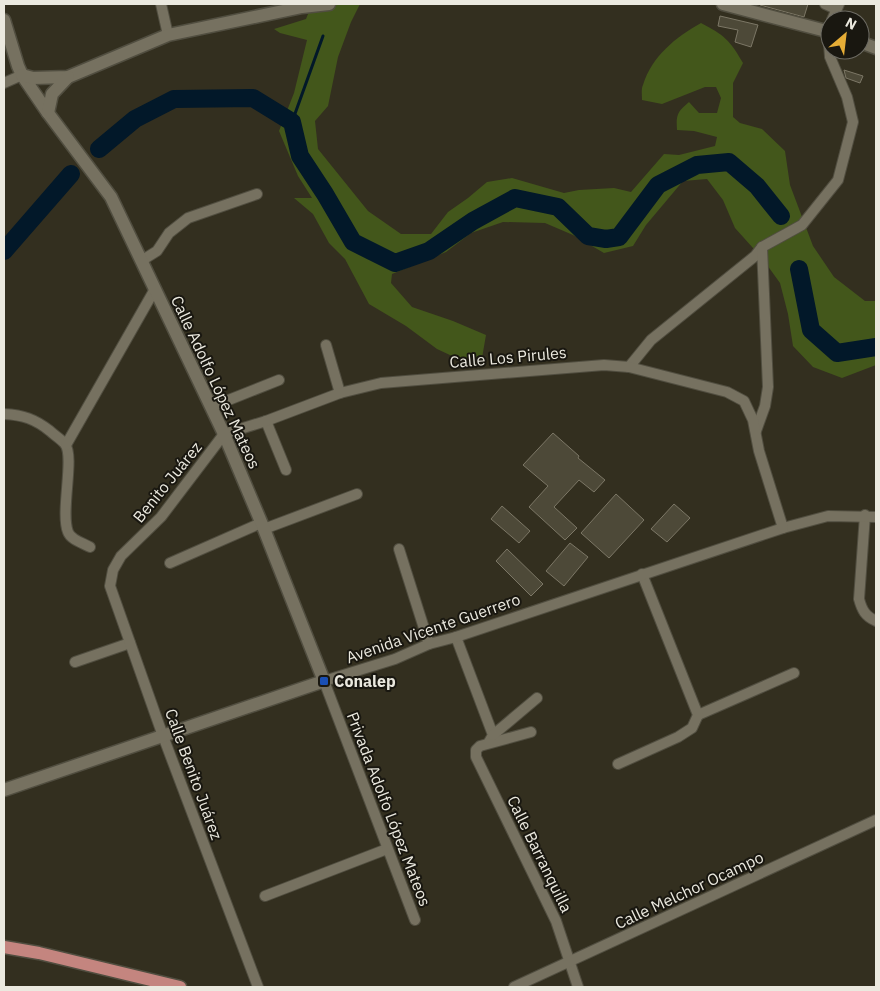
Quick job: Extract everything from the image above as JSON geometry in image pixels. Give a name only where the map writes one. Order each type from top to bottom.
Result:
[{"type":"main road","points":[[48,113],[52,94],[68,77],[168,35],[302,7],[329,4]]},
{"type":"main road","points":[[723,4],[820,25]]},
{"type":"main road","name":"Calle Adolfo López Mateos","points":[[4,20],[22,75],[111,197],[142,261],[224,434],[324,681]]},
{"type":"main road","points":[[22,75],[42,78],[68,77]]},
{"type":"main road","name":"Avenida Vicente Guerrero","points":[[4,790],[324,681]]},
{"type":"main road","points":[[4,947],[39,953],[180,987]]},
{"type":"street","points":[[161,4],[168,35]]},
{"type":"street","points":[[825,4],[838,6]]},
{"type":"street","points":[[629,367],[651,340],[755,256],[762,247],[802,225],[838,180],[853,122],[847,97],[831,60]]},
{"type":"street","points":[[4,82],[22,75]]},
{"type":"street","points":[[142,261],[157,251],[168,233],[188,218],[257,194]]},
{"type":"street","points":[[755,434],[765,406],[768,387],[762,247]]},
{"type":"street","points":[[66,445],[154,289]]},
{"type":"street","points":[[326,345],[340,393]]},
{"type":"street","name":"Calle Los Pirules","points":[[224,434],[266,421],[340,393],[381,383],[604,365],[629,367],[727,392],[744,401],[753,420],[759,451],[783,528]]},
{"type":"street","points":[[211,407],[279,380]]},
{"type":"street","points":[[4,414],[38,421],[66,445],[68,456],[65,510],[68,532],[72,538],[90,547]]},
{"type":"street","points":[[266,421],[286,470]]},
{"type":"street","name":"Benito Juárez","points":[[113,570],[121,556],[161,517],[224,434]]},
{"type":"street","points":[[170,563],[262,526],[357,494]]},
{"type":"street","name":"Avenida Vicente Guerrero","points":[[324,681],[395,659],[429,644],[456,637],[783,528],[828,516],[871,516]]},
{"type":"street","points":[[871,516],[859,599],[862,610],[872,619]]},
{"type":"street","points":[[399,550],[429,644]]},
{"type":"street","name":"Calle Benito Juárez","points":[[113,570],[110,586],[163,736],[258,987]]},
{"type":"street","points":[[642,574],[698,715]]},
{"type":"street","points":[[456,637],[492,739]]},
{"type":"street","points":[[75,662],[130,643]]},
{"type":"street","points":[[618,764],[692,728],[698,715],[794,673]]},
{"type":"street","name":"Privada Adolfo López Mateos","points":[[324,681],[415,920]]},
{"type":"street","points":[[492,739],[537,698]]},
{"type":"street","points":[[492,739],[531,732]]},
{"type":"street","name":"Calle Barranquilla","points":[[492,739],[476,750],[476,757],[556,921],[578,987]]},
{"type":"street","name":"Calle Melchor Ocampo","points":[[514,987],[876,820]]},
{"type":"street","points":[[265,896],[387,849]]},
{"type":"green space","points":[[312,4],[360,4],[338,57],[328,106],[315,121],[318,149],[368,211],[401,234],[431,234],[448,212],[487,182],[512,178],[564,193],[614,188],[631,192],[664,154],[679,155],[715,146],[717,137],[694,131],[677,130],[677,121],[678,114],[689,102],[699,113],[717,113],[721,98],[716,87],[705,87],[662,104],[642,100],[642,87],[652,65],[674,41],[701,23],[715,31],[730,43],[743,63],[733,83],[733,117],[740,123],[762,129],[785,151],[790,185],[813,246],[834,277],[865,301],[876,301],[876,365],[842,378],[813,367],[793,346],[788,314],[780,283],[762,258],[735,228],[723,200],[707,179],[683,181],[646,225],[633,246],[604,253],[573,235],[545,223],[503,222],[471,233],[446,252],[392,274],[391,283],[412,307],[486,335],[482,358],[465,362],[437,349],[406,326],[369,304],[345,259],[329,243],[313,214],[294,198],[312,198],[298,176],[279,131],[294,93],[307,40],[280,33],[274,29],[306,19]]},
{"type":"building","points":[[760,4],[808,4],[804,17]]},
{"type":"building","points":[[720,16],[758,25],[751,47],[735,42],[738,30],[718,26]]},
{"type":"building","points":[[844,70],[863,76],[860,83],[846,78]]},
{"type":"building","points":[[553,433],[579,456],[578,458],[605,480],[594,492],[579,480],[554,507],[577,528],[565,540],[529,507],[548,486],[523,465]]},
{"type":"building","points":[[616,494],[644,520],[609,558],[581,533]]},
{"type":"building","points":[[674,504],[690,518],[667,542],[651,529]]},
{"type":"building","points":[[502,506],[530,531],[519,543],[491,519]]},
{"type":"building","points":[[570,543],[588,557],[564,586],[546,571]]},
{"type":"building","points":[[507,549],[543,584],[531,596],[496,561]]},
{"type":"waterway","points":[[292,122],[323,36]]},
{"type":"waterway","points":[[99,149],[135,119],[174,99],[253,98],[292,122],[300,156],[353,242],[395,263],[429,251],[473,221],[515,198],[558,207],[588,236],[606,239],[619,237],[658,185],[697,165],[729,162],[757,186],[781,216]]},
{"type":"waterway","points":[[4,251],[71,174]]},
{"type":"waterway","points":[[799,269],[811,330],[837,353],[876,347]]},
{"type":"place","name":"Conalep","points":[[324,681]]}]
